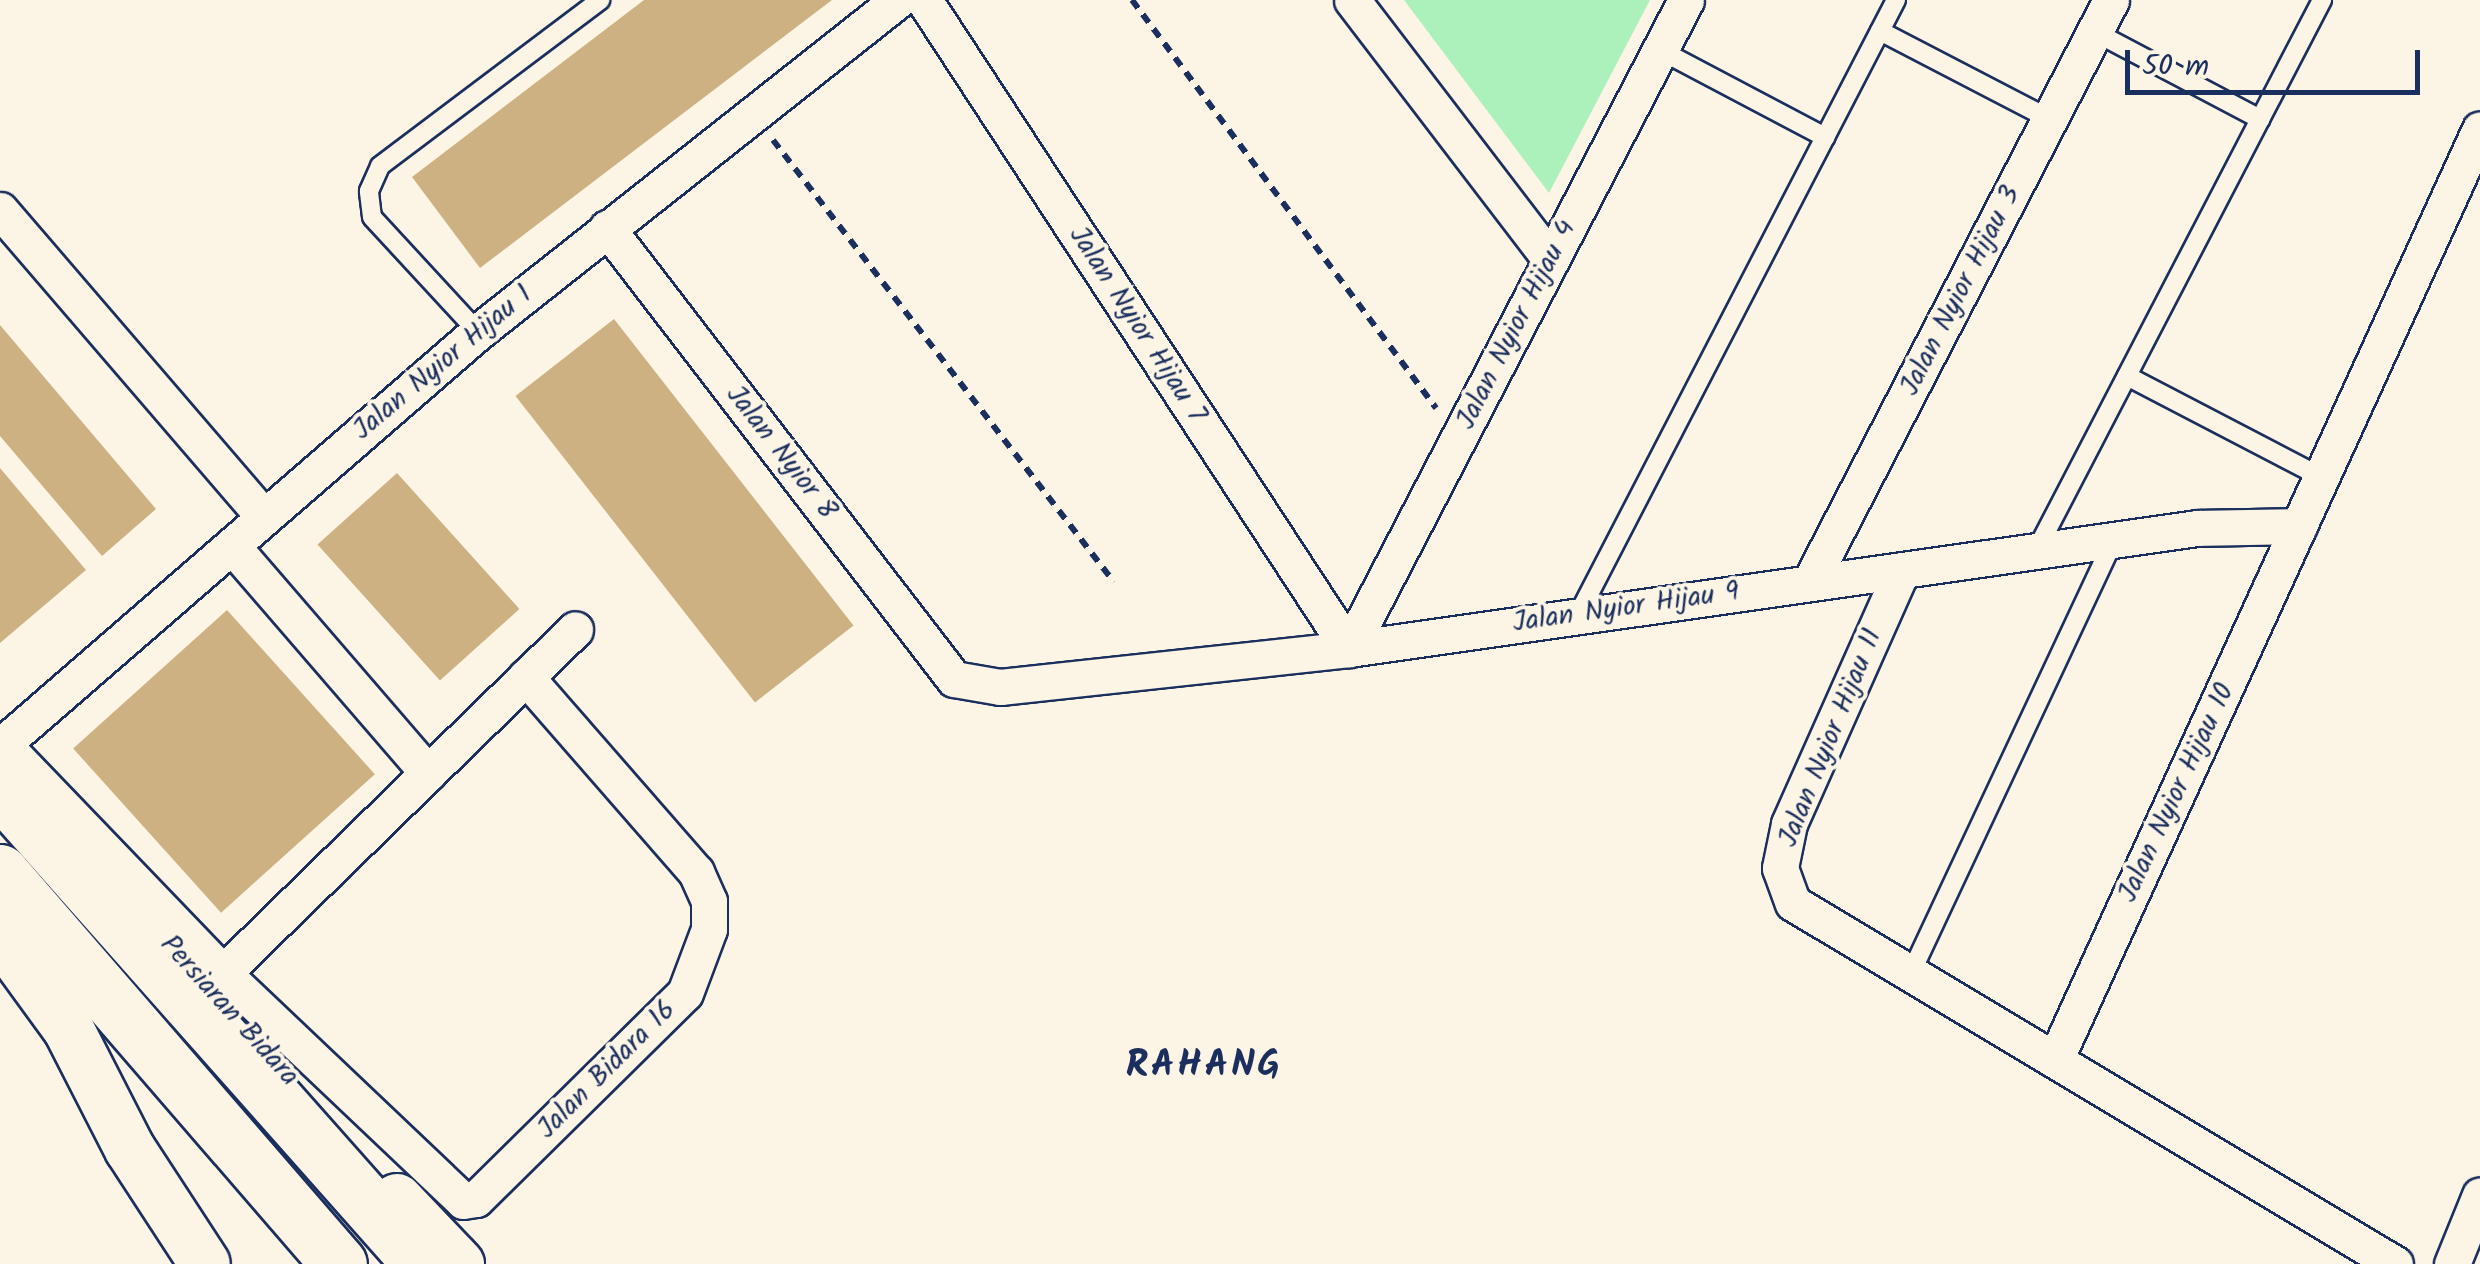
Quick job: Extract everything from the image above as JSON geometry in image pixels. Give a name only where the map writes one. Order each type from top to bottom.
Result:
[{"type":"main road","name":"Persiaran Bidara","points":[[1,758],[421,1264]]},
{"type":"main road","name":"Persiaran Bidara","points":[[1,758],[459,1264]]},
{"type":"main road","points":[[0,872],[339,1264]]},
{"type":"main road","points":[[0,935],[69,1030],[130,1148],[205,1264]]},
{"type":"street","name":"Jalan Nyior Hijau 1","points":[[1,758],[264,517],[478,332],[751,112],[898,0]]},
{"type":"street","name":"Jalan Nyior Hijau 7","points":[[924,0],[1349,649]]},
{"type":"street","points":[[1352,0],[1550,260]]},
{"type":"street","name":"Jalan Nyior Hijau 4","points":[[1349,649],[1686,0]]},
{"type":"street","name":"Jalan Nyior Hijau 3","points":[[1810,582],[2111,0]]},
{"type":"street","name":"Jalan Nyior Hijau 10","points":[[2054,1060],[2480,129]]},
{"type":"street","points":[[0,210],[264,517]]},
{"type":"street","name":"Jalan Nyior 8","points":[[607,228],[954,679]]},
{"type":"street","name":"Jalan Nyior Hijau 9","points":[[954,679],[1000,687],[1349,649],[1579,613],[2197,528],[2298,526]]},
{"type":"street","points":[[232,546],[428,773]]},
{"type":"street","name":"Jalan Nyior Hijau 11","points":[[1902,570],[1790,824],[1780,868],[1793,903],[2396,1264]]},
{"type":"street","points":[[1,758],[222,973],[575,628]]},
{"type":"street","name":"Jalan Bidara 16","points":[[222,973],[463,1201],[476,1199],[684,993],[709,929],[709,901],[696,872],[526,677]]},
{"type":"street","points":[[2452,1264],[2480,1195]]},
{"type":"lane","points":[[478,332],[372,217],[370,191],[380,166],[600,0]]},
{"type":"lane","points":[[1579,613],[1896,0]]},
{"type":"lane","points":[[2036,552],[2322,0]]},
{"type":"lane","points":[[1880,31],[2050,120]]},
{"type":"lane","points":[[2095,32],[2260,119]]},
{"type":"lane","points":[[1660,50],[1825,138]]},
{"type":"lane","points":[[2127,376],[2321,477]]},
{"type":"lane","points":[[1910,974],[2114,540]]},
{"type":"path","points":[[1132,0],[1458,438]]},
{"type":"path","points":[[751,112],[1114,582]]},
{"type":"green space","points":[[1404,0],[1650,0],[1549,193]]},
{"type":"building","points":[[644,0],[832,0],[480,268],[412,177]]},
{"type":"building","points":[[614,319],[853,626],[755,702],[515,396]]},
{"type":"building","points":[[0,325],[156,509],[102,556],[0,436]]},
{"type":"building","points":[[0,468],[86,570],[0,643]]},
{"type":"building","points":[[397,473],[519,609],[440,681],[317,545]]},
{"type":"building","points":[[227,610],[375,774],[221,913],[73,749]]},
{"type":"district","name":"RAHANG","points":[[1204,1067]]}]
